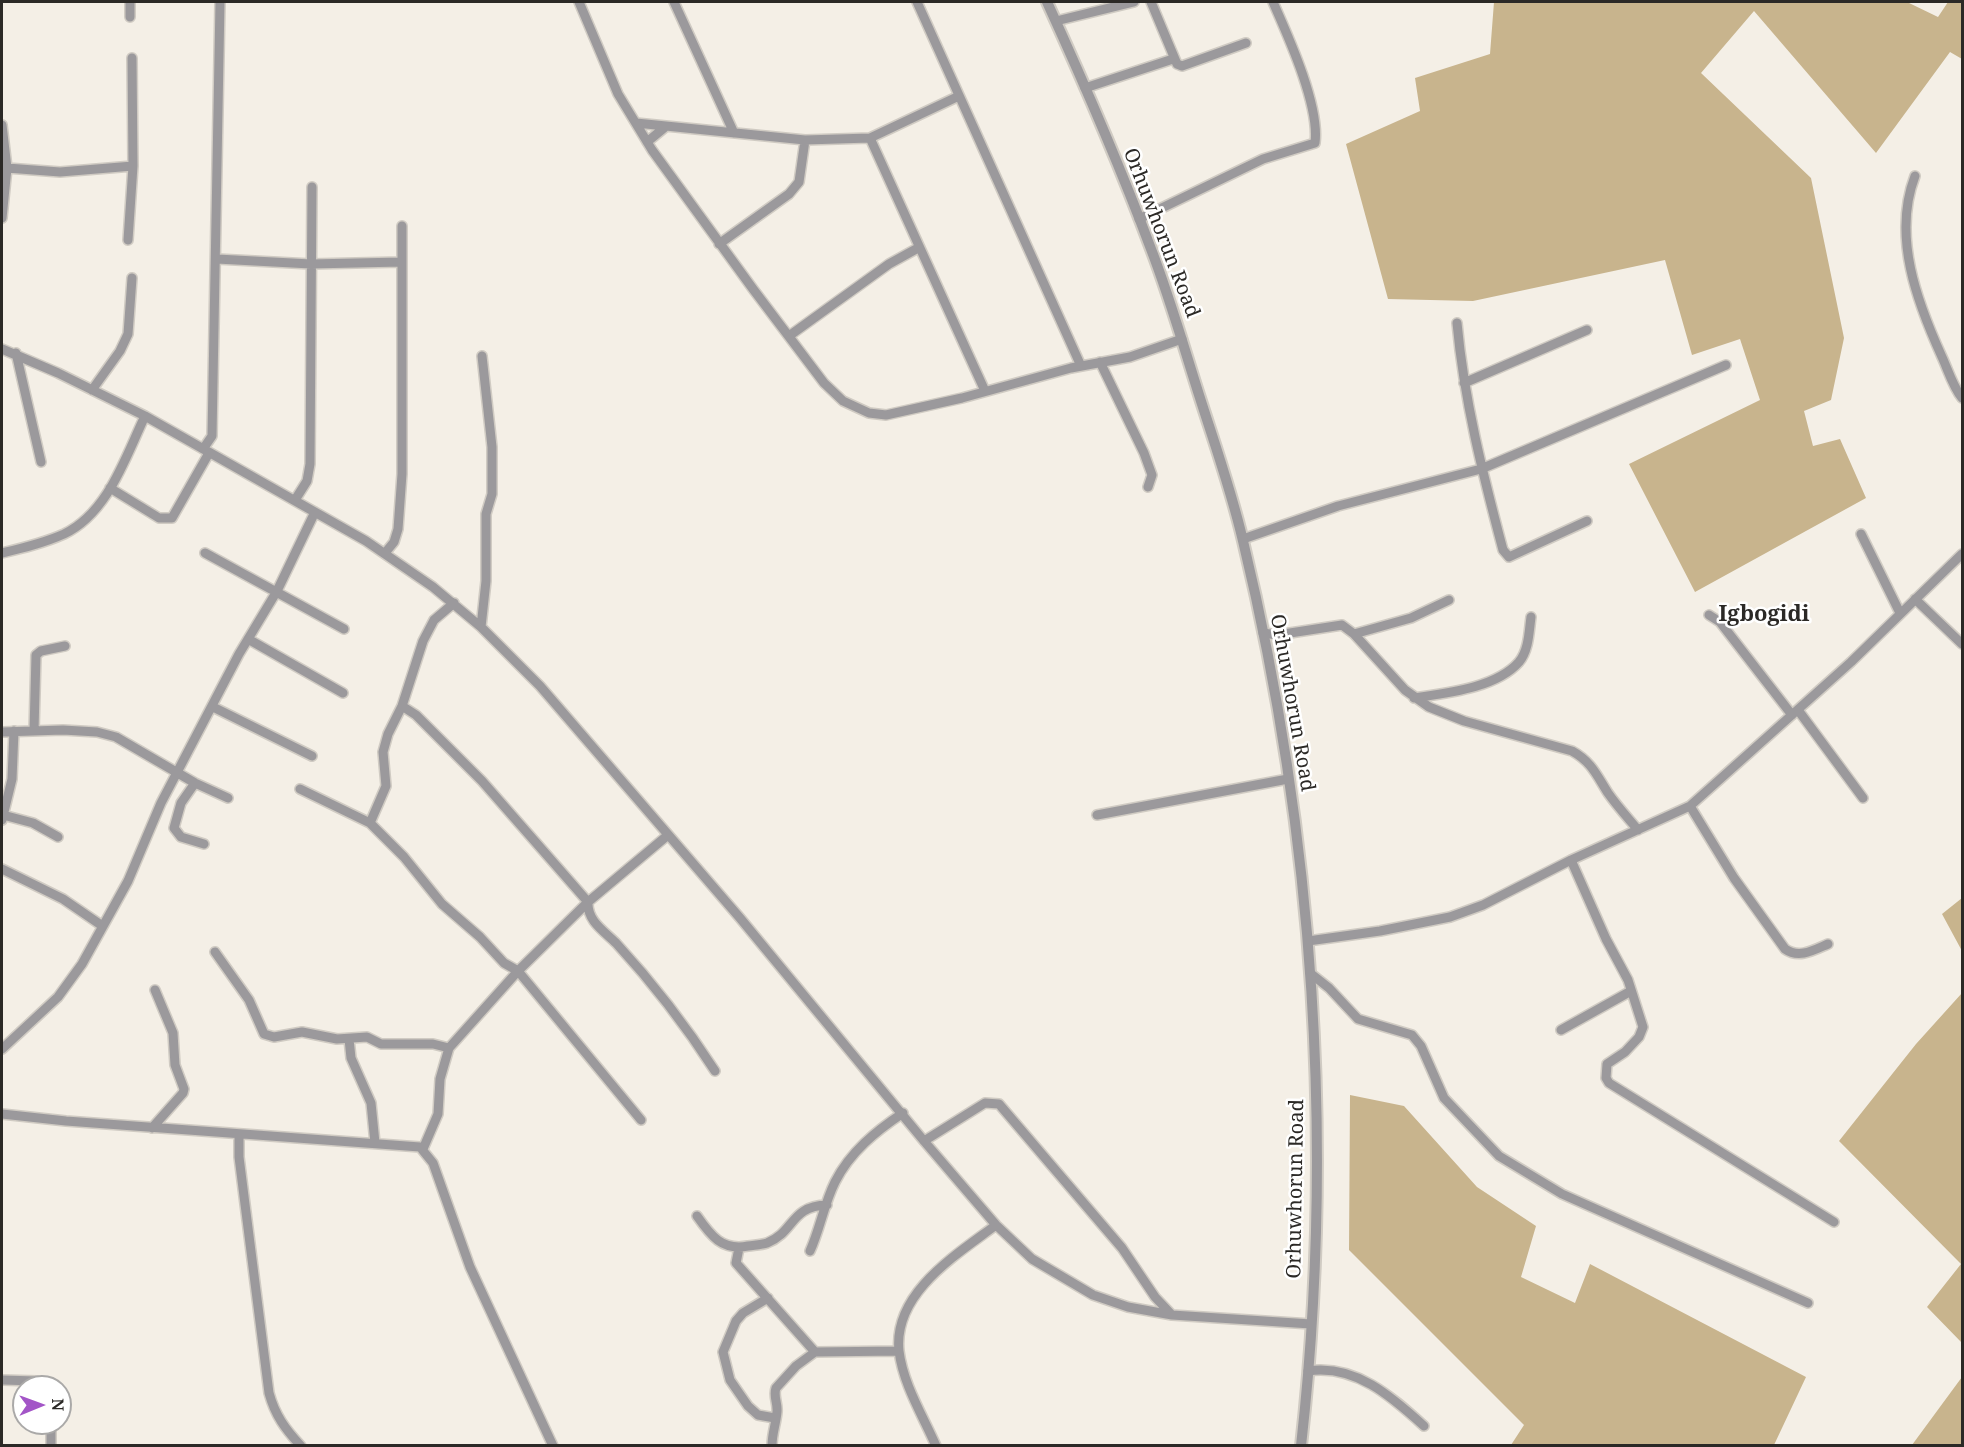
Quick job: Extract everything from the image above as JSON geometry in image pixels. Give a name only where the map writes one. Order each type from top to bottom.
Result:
[{"type":"street","points":[[130,2],[130,17]]},
{"type":"street","points":[[110,488],[159,518],[171,518],[212,436],[220,2]]},
{"type":"street","points":[[579,2],[618,94],[647,142],[719,244],[824,383],[843,401],[869,413],[886,415],[1080,366],[1130,357],[1182,339]]},
{"type":"street","points":[[674,2],[734,133]]},
{"type":"street","points":[[917,2],[1080,366]]},
{"type":"street","name":"Orhuwhorun Road","points":[[1047,2],[1139,219],[1182,339],[1243,539],[1263,633],[1288,779],[1310,973],[1316,1118],[1311,1324],[1301,1446]]},
{"type":"street","points":[[1056,21],[1134,2]]},
{"type":"street","points":[[1151,2],[1173,58],[1182,66],[1246,44]]},
{"type":"street","points":[[1139,219],[1263,159],[1315,143],[1314,125],[1303,74],[1273,2]]},
{"type":"street","points":[[128,240],[133,166],[132,58]]},
{"type":"street","points":[[1085,88],[1173,58]]},
{"type":"street","points":[[636,123],[664,128],[805,140],[870,138],[959,96]]},
{"type":"street","points":[[2,125],[7,168],[2,218]]},
{"type":"street","points":[[647,142],[664,128]]},
{"type":"street","points":[[870,138],[918,248],[985,391]]},
{"type":"street","points":[[719,244],[789,194],[799,182],[805,140]]},
{"type":"street","points":[[7,168],[60,172],[133,166]]},
{"type":"street","points":[[1915,176],[1905,214],[1907,255],[1925,316],[1962,398]]},
{"type":"street","points":[[295,500],[307,481],[310,464],[312,187]]},
{"type":"street","points":[[385,553],[394,542],[398,529],[402,474],[402,226]]},
{"type":"street","points":[[789,336],[890,264],[918,248]]},
{"type":"street","points":[[217,259],[310,264],[401,262]]},
{"type":"street","points":[[92,390],[120,351],[128,334],[132,278]]},
{"type":"street","points":[[1457,322],[1464,383],[1481,469],[1503,550],[1509,557],[1587,521]]},
{"type":"street","points":[[1464,383],[1587,330]]},
{"type":"street","points":[[2,349],[16,353],[145,416],[295,500],[385,553],[454,603],[540,686],[996,1225],[1032,1259],[1093,1295],[1128,1307],[1172,1315],[1311,1324]]},
{"type":"street","points":[[16,353],[41,462]]},
{"type":"street","points":[[481,627],[486,581],[486,514],[492,494],[492,447],[482,356]]},
{"type":"street","points":[[1100,362],[1144,453],[1152,476],[1148,487]]},
{"type":"street","points":[[1243,539],[1338,506],[1481,469],[1726,365]]},
{"type":"street","points":[[2,553],[67,533],[91,516],[110,488],[145,416]]},
{"type":"street","points":[[2,1050],[58,997],[81,964],[101,925],[128,881],[161,803],[248,639],[277,591],[315,512]]},
{"type":"street","points":[[1861,534],[1900,613]]},
{"type":"street","points":[[205,553],[344,629]]},
{"type":"street","points":[[1308,940],[1380,931],[1450,916],[1483,905],[1571,860],[1690,806],[1795,712],[1962,554]]},
{"type":"street","points":[[1915,599],[1962,644]]},
{"type":"street","points":[[1354,634],[1411,618],[1449,600]]},
{"type":"street","points":[[370,823],[386,786],[383,752],[388,734],[402,706],[423,641],[434,620],[454,603]]},
{"type":"street","points":[[1709,615],[1720,622],[1863,798]]},
{"type":"street","points":[[1414,698],[1476,686],[1509,669],[1519,661],[1524,652],[1531,617]]},
{"type":"street","points":[[1263,633],[1277,635],[1334,624],[1342,625],[1354,634],[1385,671],[1414,698],[1429,708],[1580,756],[1589,762],[1608,793],[1638,830]]},
{"type":"street","points":[[248,639],[343,693]]},
{"type":"street","points":[[34,731],[36,655],[41,651],[65,646]]},
{"type":"street","points":[[402,706],[416,715],[482,781],[588,903],[592,919],[617,944],[690,1034],[715,1071]]},
{"type":"street","points":[[213,708],[312,756]]},
{"type":"street","points":[[14,731],[12,779],[2,818],[33,822],[58,837]]},
{"type":"street","points":[[2,732],[97,732],[116,737],[195,783],[228,798]]},
{"type":"street","points":[[1097,815],[1288,779]]},
{"type":"street","points":[[195,783],[181,803],[174,828],[181,837],[204,844]]},
{"type":"street","points":[[300,789],[370,823],[404,858],[442,904],[480,936],[504,963],[518,971],[641,1120]]},
{"type":"street","points":[[1690,806],[1734,878],[1785,949],[1791,954],[1800,954],[1828,944]]},
{"type":"street","points":[[423,1149],[438,1114],[440,1079],[449,1048],[518,971],[588,903],[668,835]]},
{"type":"street","points":[[1571,860],[1631,991],[1643,1026],[1639,1037],[1625,1052],[1607,1064],[1606,1078],[1609,1083],[1834,1222]]},
{"type":"street","points":[[2,868],[63,899],[101,925]]},
{"type":"street","points":[[215,952],[249,1000],[264,1034],[274,1037],[302,1032],[349,1039],[367,1037],[381,1044],[432,1044],[449,1048]]},
{"type":"street","points":[[1310,973],[1329,988],[1358,1019],[1412,1035],[1421,1046],[1444,1098],[1499,1156],[1562,1194],[1808,1303]]},
{"type":"street","points":[[152,1128],[184,1089],[175,1065],[173,1032],[155,990]]},
{"type":"street","points":[[1561,1029],[1631,991]]},
{"type":"street","points":[[349,1039],[351,1058],[357,1076],[371,1103],[375,1143]]},
{"type":"street","points":[[924,1141],[985,1103],[999,1104],[1122,1248],[1155,1297],[1172,1315]]},
{"type":"street","points":[[810,1251],[834,1183],[847,1161],[884,1126],[903,1113]]},
{"type":"street","points":[[2,1114],[152,1128],[406,1145],[423,1149],[433,1163],[470,1267],[553,1446]]},
{"type":"street","points":[[239,1134],[242,1180],[269,1393],[274,1411],[285,1429],[301,1446]]},
{"type":"street","points":[[697,1216],[719,1243],[739,1248],[765,1244],[780,1234],[806,1208],[827,1205]]},
{"type":"street","points":[[936,1446],[906,1380],[899,1351],[900,1330],[905,1309],[914,1294],[949,1262],[996,1225]]},
{"type":"street","points":[[739,1248],[736,1263],[815,1352]]},
{"type":"street","points":[[768,1298],[743,1313],[736,1321],[723,1352],[730,1380],[748,1406],[758,1415],[775,1418]]},
{"type":"street","points":[[772,1446],[776,1388],[802,1361],[815,1352],[899,1351]]},
{"type":"street","points":[[1308,1371],[1327,1368],[1340,1370],[1362,1380],[1392,1397],[1424,1426]]},
{"type":"shaded area","points":[[1494,2],[1907,2],[1938,17],[1948,2],[1962,2],[1962,59],[1950,52],[1876,153],[1754,11],[1701,73],[1811,178],[1844,338],[1831,400],[1804,411],[1813,446],[1840,439],[1866,498],[1695,592],[1629,464],[1760,400],[1740,339],[1692,355],[1665,260],[1473,301],[1388,299],[1346,144],[1420,111],[1415,78],[1490,54]]},
{"type":"shaded area","points":[[1962,898],[1962,951],[1942,914]]},
{"type":"shaded area","points":[[1962,993],[1962,1343],[1927,1307],[1961,1264],[1839,1141],[1916,1044]]},
{"type":"shaded area","points":[[1350,1095],[1404,1106],[1477,1187],[1536,1226],[1521,1277],[1575,1303],[1590,1264],[1806,1377],[1774,1445],[1511,1445],[1524,1425],[1349,1250]]},
{"type":"shaded area","points":[[1962,1377],[1962,1445],[1912,1445]]},
{"type":"district","name":"Igbogidi","points":[[1764,615]]}]
